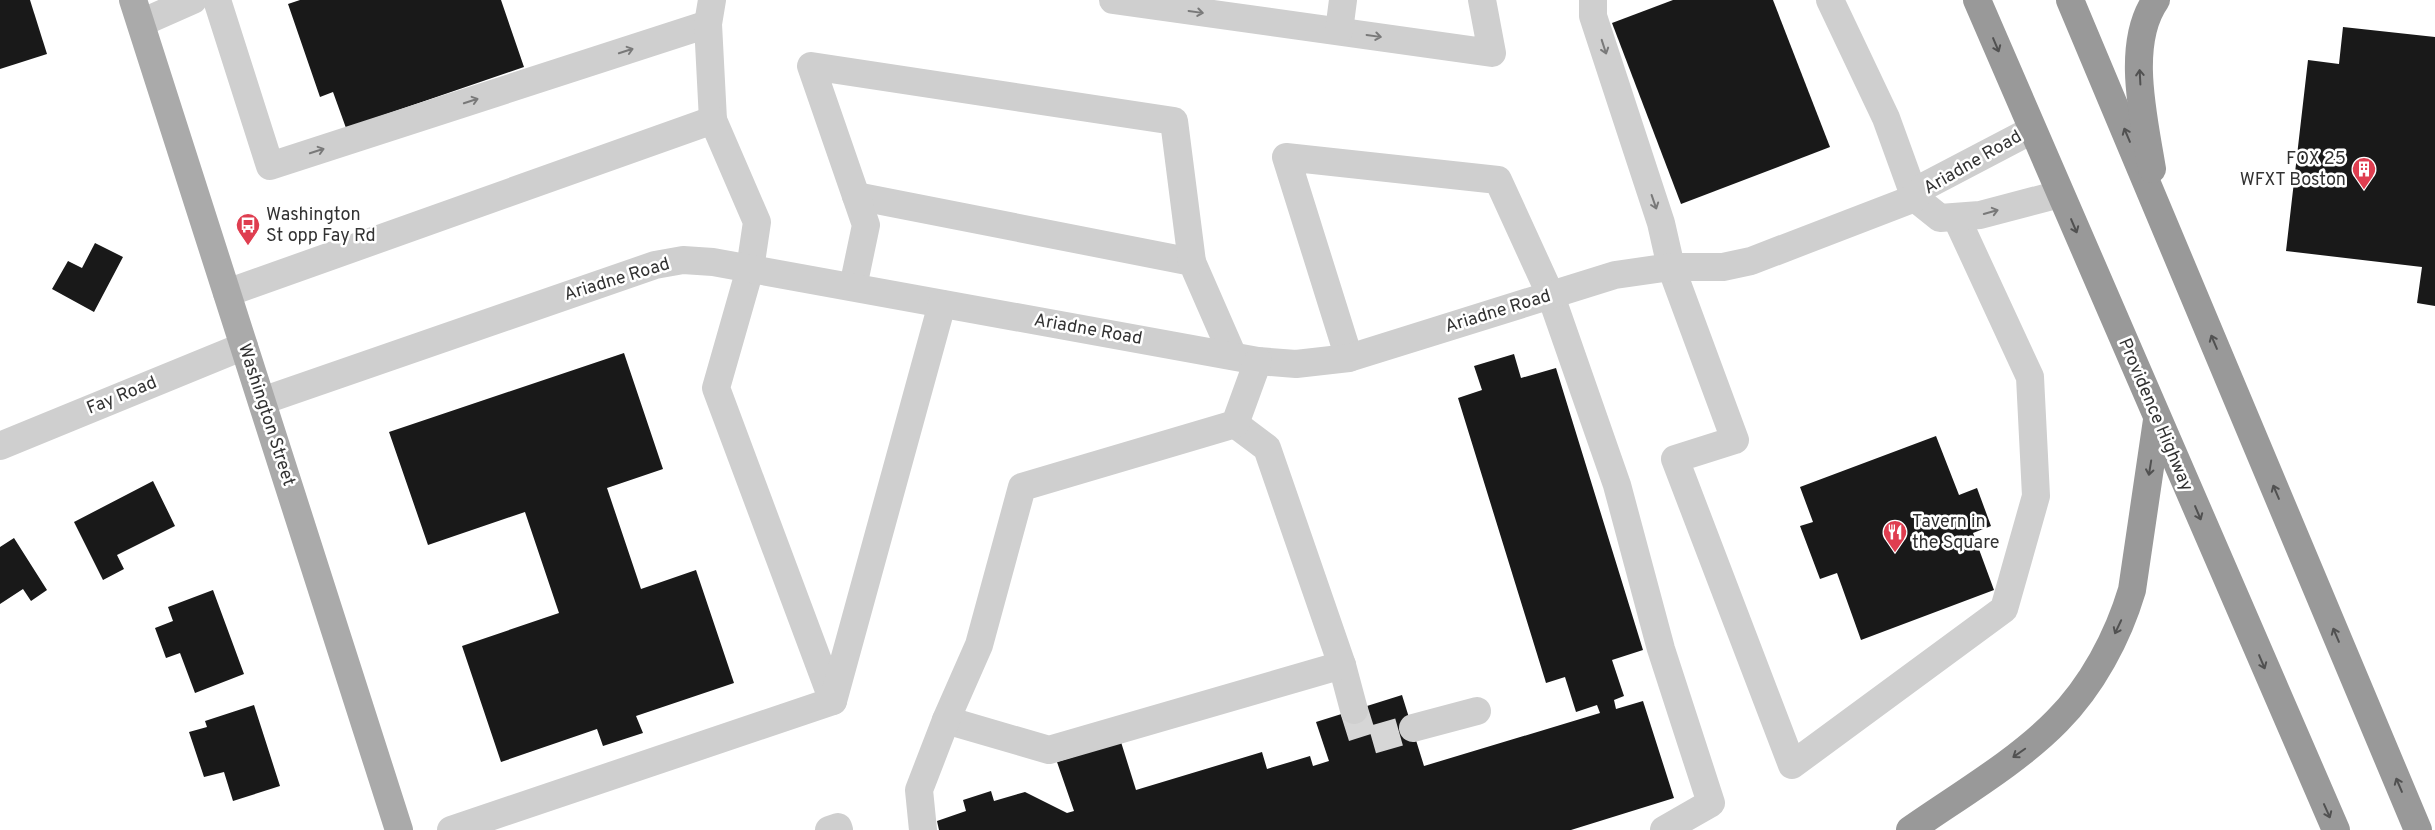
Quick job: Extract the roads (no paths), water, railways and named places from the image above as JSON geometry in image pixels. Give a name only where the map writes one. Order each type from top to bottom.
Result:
[{"type":"highway","name":"Providence Highway","points":[[1977,0],[2157,420],[2336,830]]},
{"type":"highway","points":[[2070,0],[2418,830]]},
{"type":"highway","points":[[2156,0],[2151,7],[2141,37],[2140,77],[2159,212]]},
{"type":"highway","points":[[1910,830],[2027,748],[2057,721],[2086,685],[2108,648],[2126,612],[2132,590],[2157,420]]},
{"type":"main road","name":"Washington Street","points":[[137,11],[399,830]]},
{"type":"street","points":[[137,11],[193,0]]},
{"type":"street","points":[[217,0],[270,166],[710,12],[713,120],[757,222],[750,269],[716,388],[833,701]]},
{"type":"street","points":[[1113,0],[1492,53],[1482,0]]},
{"type":"street","points":[[1339,32],[1343,0]]},
{"type":"street","points":[[1593,0],[1594,16],[1662,223],[1671,267],[1735,440],[1675,459],[1792,765],[2004,609],[2036,496],[2030,377],[1956,217]]},
{"type":"street","points":[[1830,0],[1886,118],[1915,198]]},
{"type":"street","points":[[852,287],[866,225],[811,66],[1174,121],[1192,262],[1245,359],[1235,424]]},
{"type":"street","points":[[227,293],[713,120]]},
{"type":"street","name":"Ariadne Road","points":[[262,401],[654,265],[684,260],[750,269],[852,287],[1245,359],[1296,364],[1350,358],[1615,275],[1671,267],[1723,267],[1751,262],[1915,198],[1925,186],[2032,130]]},
{"type":"street","points":[[1350,358],[1286,157],[1498,180],[1551,296],[1617,485],[1661,649],[1711,803],[1664,830]]},
{"type":"street","name":"Ariadne Road","points":[[1915,198],[1940,218],[1980,215],[2060,194]]},
{"type":"street","points":[[856,196],[1192,262]]},
{"type":"street","points":[[833,701],[942,304]]},
{"type":"street","name":"Fay Road","points":[[0,446],[244,346]]},
{"type":"street","points":[[1235,424],[1267,448],[1342,665],[1354,710]]},
{"type":"street","points":[[923,830],[919,790],[978,645],[1022,488],[1235,424]]},
{"type":"street","points":[[946,720],[1049,750],[1342,665]]},
{"type":"street","points":[[451,830],[833,701]]},
{"type":"street","points":[[1412,728],[1477,712]]},
{"type":"street","points":[[829,830],[838,827],[839,830]]},
{"type":"tunnel","points":[[1354,710],[1364,742],[1413,728]]},
{"type":"place","name":"FOX 25 WFXT Boston","points":[[2364,190]]},
{"type":"place","name":"Washington St opp Fay Rd","points":[[248,246]]},
{"type":"place","name":"Tavern in the Square","points":[[1895,553]]}]
